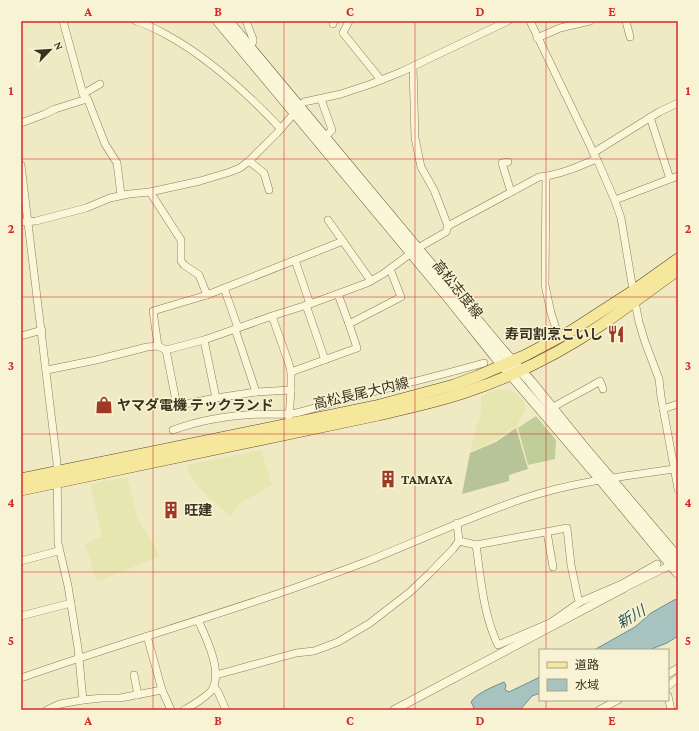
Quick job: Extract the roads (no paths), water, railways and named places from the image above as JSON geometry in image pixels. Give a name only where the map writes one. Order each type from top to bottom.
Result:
[{"type":"main road","name":"高松志度線","points":[[218,21],[297,110],[606,479],[676,565]]},
{"type":"main road","name":"高松志度線","points":[[228,21],[249,46],[297,110],[325,137],[414,251]]},
{"type":"main road","name":"高松長尾大内線","points":[[290,424],[437,401],[464,393],[515,372],[542,360],[578,340],[678,259]]},
{"type":"main road","name":"高松長尾大内線","points":[[21,479],[58,476],[376,406],[433,391],[472,378],[538,349],[634,296],[676,275]]},
{"type":"main road","name":"高松志度線","points":[[515,372],[552,408],[606,479]]},
{"type":"main road","name":"高松長尾大内線","points":[[21,490],[58,476]]},
{"type":"street","points":[[63,21],[85,96],[105,144],[114,156],[117,164],[121,195]]},
{"type":"street","points":[[136,21],[146,24],[186,45],[209,62],[266,113],[281,129]]},
{"type":"street","points":[[246,21],[253,39],[253,42],[249,46]]},
{"type":"street","points":[[349,21],[342,34],[381,80]]},
{"type":"street","points":[[24,222],[36,221],[86,208],[121,195],[150,192],[200,181],[240,168],[281,129],[304,102],[356,90],[413,67],[508,21]]},
{"type":"street","points":[[530,21],[615,200],[621,218],[634,296],[645,342],[659,379],[678,489]]},
{"type":"street","points":[[537,38],[560,28],[590,21]]},
{"type":"street","points":[[626,21],[630,37]]},
{"type":"street","points":[[47,370],[96,360],[147,347],[158,346],[166,350],[204,340],[308,305],[371,281],[414,251],[446,232],[448,226],[434,190],[421,167],[415,138],[413,67]]},
{"type":"street","points":[[21,123],[85,96],[100,84]]},
{"type":"street","points":[[321,99],[332,130],[325,137]]},
{"type":"street","points":[[448,226],[539,177],[575,169],[650,117],[678,103]]},
{"type":"street","points":[[650,117],[670,179]]},
{"type":"street","points":[[249,161],[264,174],[270,190]]},
{"type":"street","points":[[508,162],[502,164],[511,192]]},
{"type":"street","points":[[21,165],[24,222],[42,330],[58,476],[58,550],[78,648],[83,700]]},
{"type":"street","points":[[546,176],[545,285],[551,313],[559,338]]},
{"type":"street","points":[[615,200],[678,176]]},
{"type":"street","points":[[150,192],[181,240],[181,261],[184,265],[200,275],[207,295]]},
{"type":"street","points":[[328,220],[371,281]]},
{"type":"street","points":[[158,346],[153,312],[207,295],[343,241]]},
{"type":"street","points":[[295,260],[325,360]]},
{"type":"street","points":[[349,324],[401,297],[390,269]]},
{"type":"street","points":[[224,288],[256,392]]},
{"type":"street","points":[[291,372],[357,348],[338,294]]},
{"type":"street","points":[[272,316],[291,372],[290,424]]},
{"type":"street","points":[[21,336],[42,330]]},
{"type":"street","points":[[204,340],[216,398]]},
{"type":"street","points":[[166,350],[176,401],[180,405],[256,392],[291,390]]},
{"type":"street","points":[[290,424],[484,363]]},
{"type":"street","points":[[552,408],[600,381],[604,389]]},
{"type":"street","points":[[663,409],[678,404]]},
{"type":"street","points":[[173,430],[193,424],[253,415],[279,415],[290,424]]},
{"type":"street","points":[[21,678],[302,585],[368,561],[458,523],[526,498],[553,490],[675,466]]},
{"type":"street","points":[[216,675],[296,653],[314,651],[338,642],[370,623],[410,592],[453,549],[459,541],[458,523]]},
{"type":"street","points":[[459,541],[476,545],[567,528],[571,565],[580,602]]},
{"type":"street","points":[[547,532],[553,567]]},
{"type":"street","points":[[476,545],[485,606],[491,632],[498,645],[550,623],[580,602],[676,565]]},
{"type":"street","points":[[21,561],[58,550]]},
{"type":"street","points":[[394,710],[623,586],[657,564]]},
{"type":"street","points":[[21,616],[70,603]]},
{"type":"street","points":[[184,710],[213,690],[216,675],[212,654],[198,620]]},
{"type":"street","points":[[148,636],[162,690],[171,710]]},
{"type":"street","points":[[669,673],[678,668]]},
{"type":"street","points":[[134,675],[138,695]]},
{"type":"street","points":[[669,685],[678,678]]},
{"type":"street","points":[[214,687],[218,692],[226,710]]},
{"type":"street","points":[[46,710],[60,704],[83,700],[120,698],[162,690]]},
{"type":"street","points":[[600,710],[616,701]]},
{"type":"water","points":[[678,599],[678,636],[667,643],[652,649],[596,649],[635,627],[651,613]]},
{"type":"water","points":[[539,677],[539,693],[532,696],[520,710],[472,710],[474,708],[471,702],[473,699],[491,688],[504,682],[506,685],[505,690],[509,692]]},
{"type":"place","name":"寿司割烹こいし","points":[[616,334]]},
{"type":"place","name":"ヤマダ電機 テックランド","points":[[104,405]]},
{"type":"place","name":"TAMAYA","points":[[388,479]]},
{"type":"place","name":"旺建","points":[[171,510]]},
{"type":"water label","name":"新川","points":[[631,617]]}]
